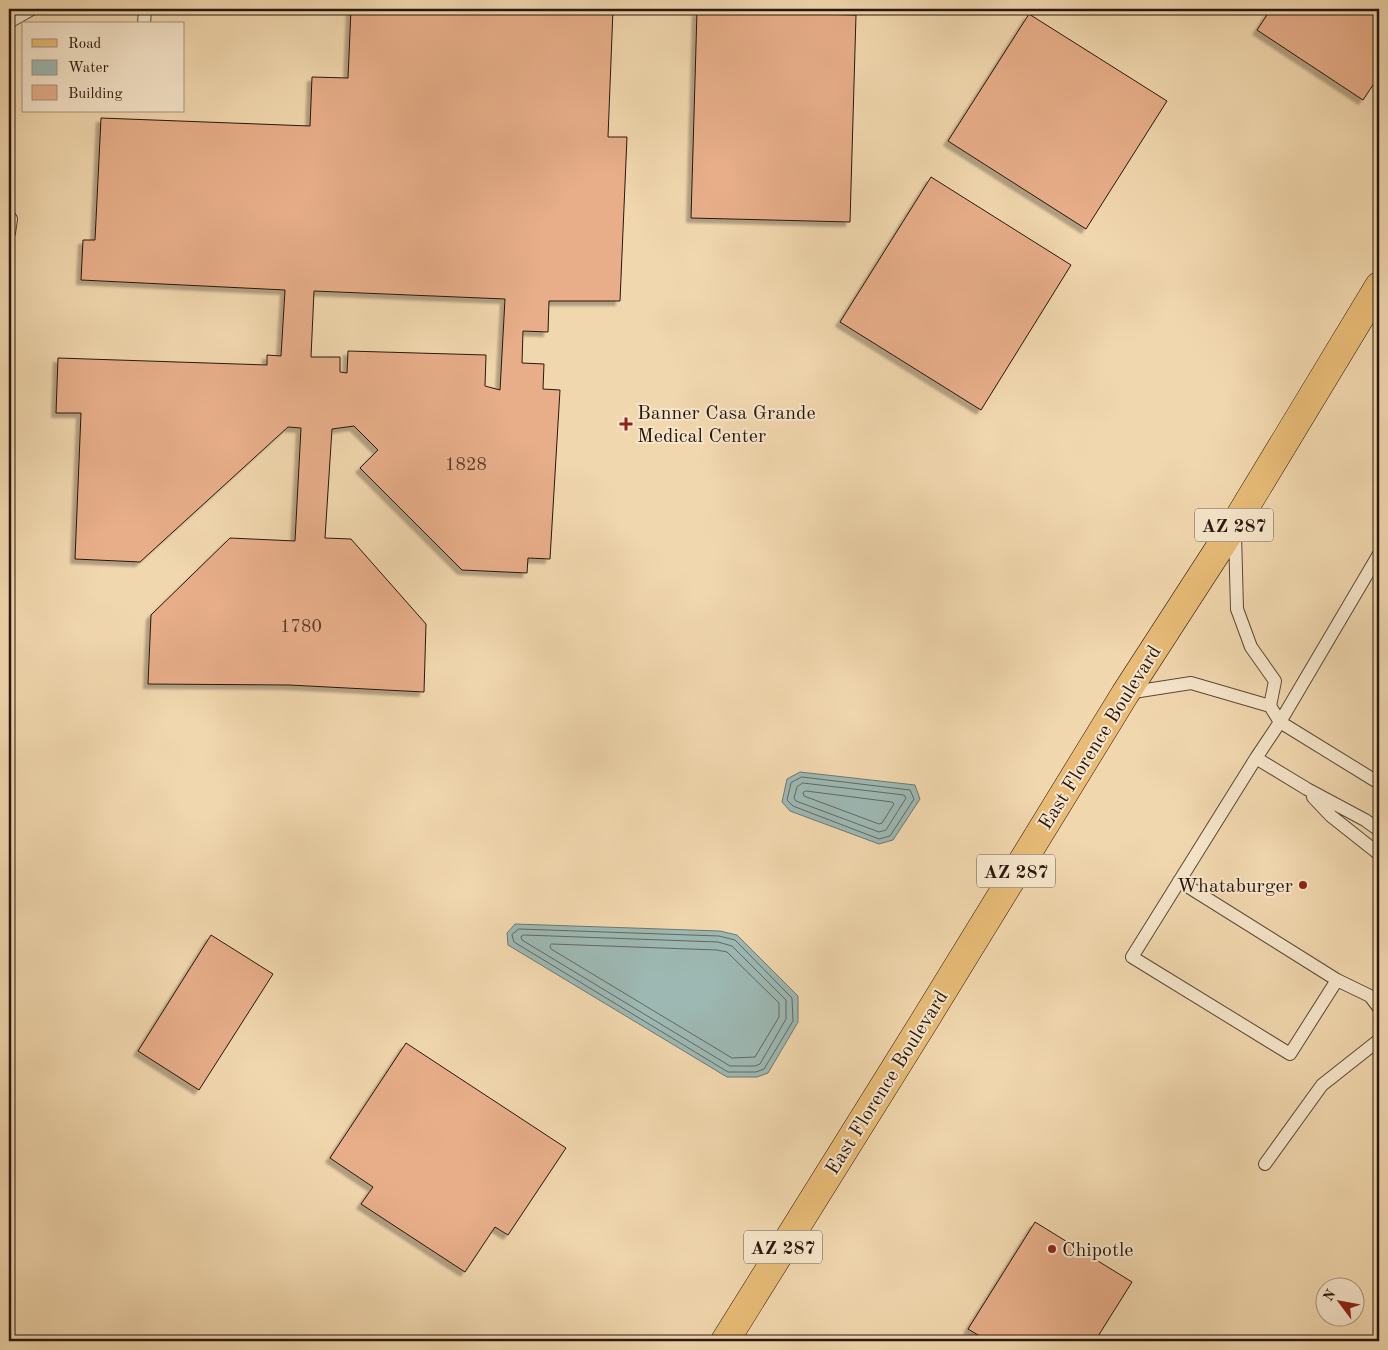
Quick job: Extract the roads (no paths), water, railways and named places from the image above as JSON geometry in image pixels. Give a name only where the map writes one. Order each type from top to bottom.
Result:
[{"type":"main road","name":"East Florence Boulevard","points":[[725,1341],[1125,694],[1235,524],[1379,286]]},
{"type":"lane","points":[[9,22],[32,9]]},
{"type":"lane","points":[[144,22],[145,9]]},
{"type":"lane","points":[[9,216],[11,219],[9,233]]},
{"type":"lane","points":[[1235,524],[1237,609],[1252,647],[1275,681],[1270,706]]},
{"type":"lane","points":[[1337,980],[1290,1054],[1132,957],[1280,722],[1379,554]]},
{"type":"lane","points":[[1125,694],[1191,682],[1270,706],[1280,722],[1379,783]]},
{"type":"lane","points":[[1256,758],[1307,789],[1365,820],[1379,830]]},
{"type":"lane","points":[[1307,789],[1331,816],[1379,854]]},
{"type":"lane","points":[[1180,881],[1337,980],[1375,992],[1379,1008]]},
{"type":"lane","points":[[1265,1164],[1322,1085],[1379,1040]]},
{"type":"water","points":[[800,772],[915,785],[920,799],[893,840],[879,844],[790,811],[782,802],[787,779]]},
{"type":"water","points":[[515,924],[720,931],[737,935],[798,996],[798,1022],[768,1073],[757,1077],[727,1077],[508,945],[507,933]]},
{"type":"place","name":"Banner Casa Grande Medical Center","points":[[626,424]]},
{"type":"place","name":"Whataburger","points":[[1303,885]]},
{"type":"place","name":"Chipotle","points":[[1052,1249]]}]
